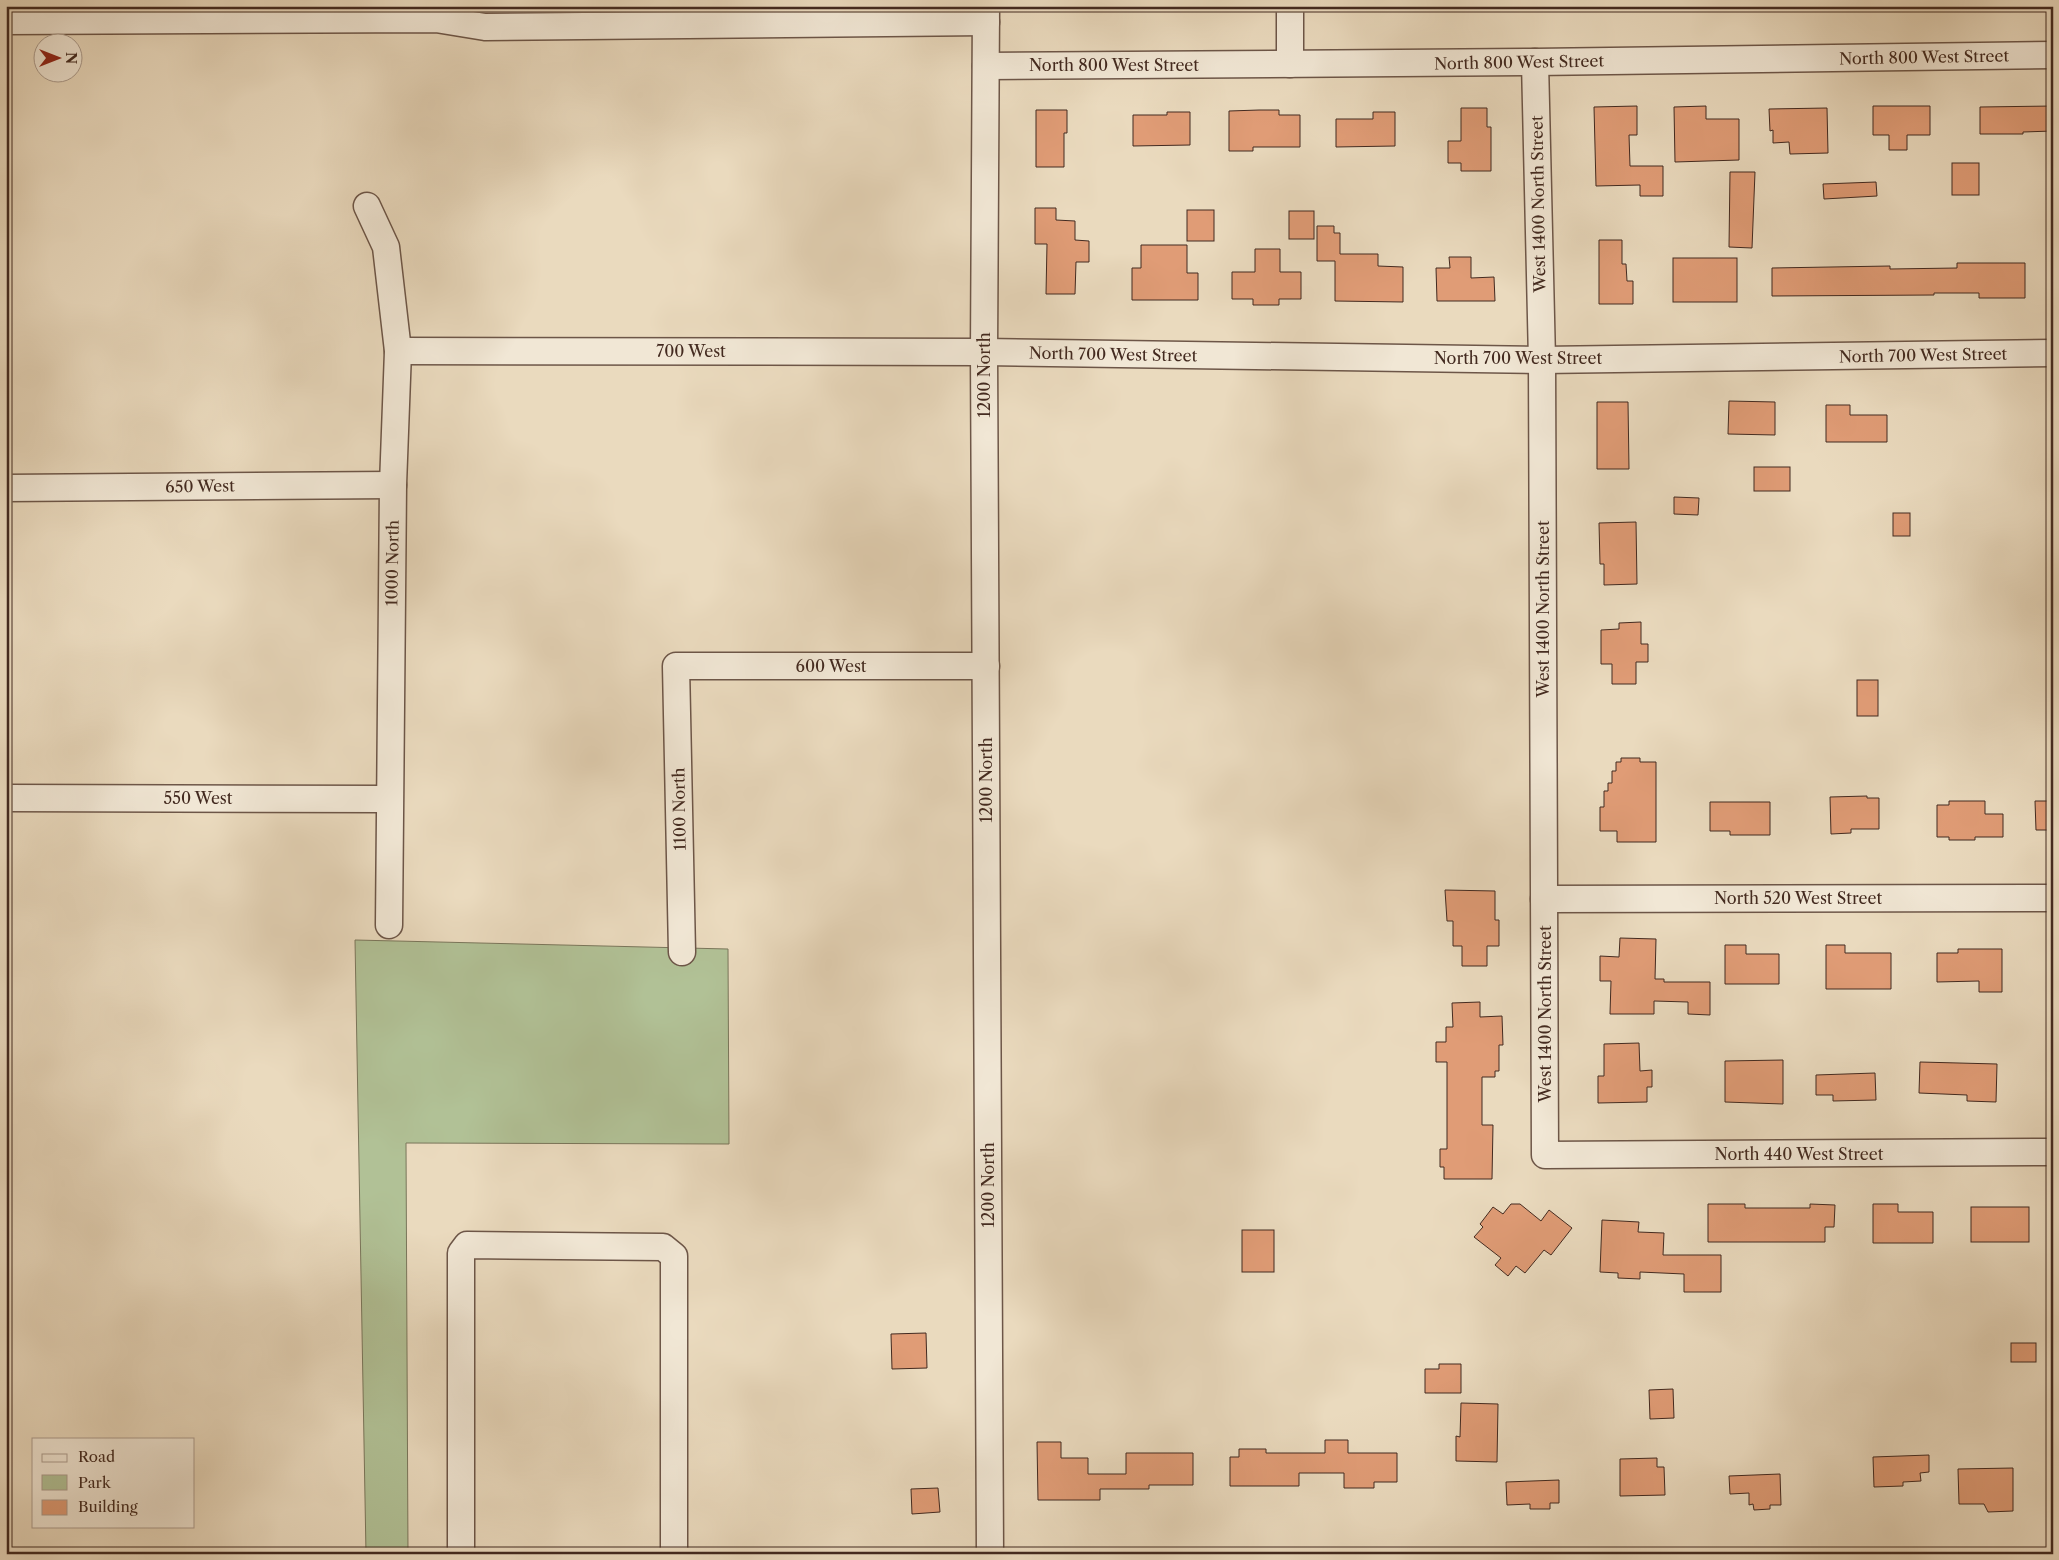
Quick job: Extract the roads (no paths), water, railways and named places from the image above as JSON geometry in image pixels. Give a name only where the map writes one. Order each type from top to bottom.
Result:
[{"type":"street","points":[[1290,6],[1290,64]]},
{"type":"street","points":[[6,22],[310,13],[436,19],[484,27],[986,14]]},
{"type":"street","name":"1200 North","points":[[986,14],[984,352],[990,1554]]},
{"type":"street","name":"North 800 West Street","points":[[986,66],[1535,62],[2053,55]]},
{"type":"street","name":"West 1400 North Street","points":[[1535,62],[1542,360],[1546,1155]]},
{"type":"street","name":"1000 North","points":[[367,206],[386,247],[398,351],[393,484],[389,925]]},
{"type":"street","name":"700 West","points":[[398,351],[984,352]]},
{"type":"street","name":"North 700 West Street","points":[[984,352],[1542,360],[2053,353]]},
{"type":"street","name":"650 West","points":[[6,488],[393,484]]},
{"type":"street","name":"600 West","points":[[676,666],[986,666]]},
{"type":"street","name":"1100 North","points":[[676,666],[682,952]]},
{"type":"street","name":"550 West","points":[[6,798],[389,799]]},
{"type":"street","name":"North 520 West Street","points":[[1544,898],[2053,898]]},
{"type":"street","name":"North 440 West Street","points":[[1546,1155],[2053,1152]]},
{"type":"street","points":[[460,1554],[461,1253],[467,1245],[663,1247],[674,1256],[674,1554]]}]
